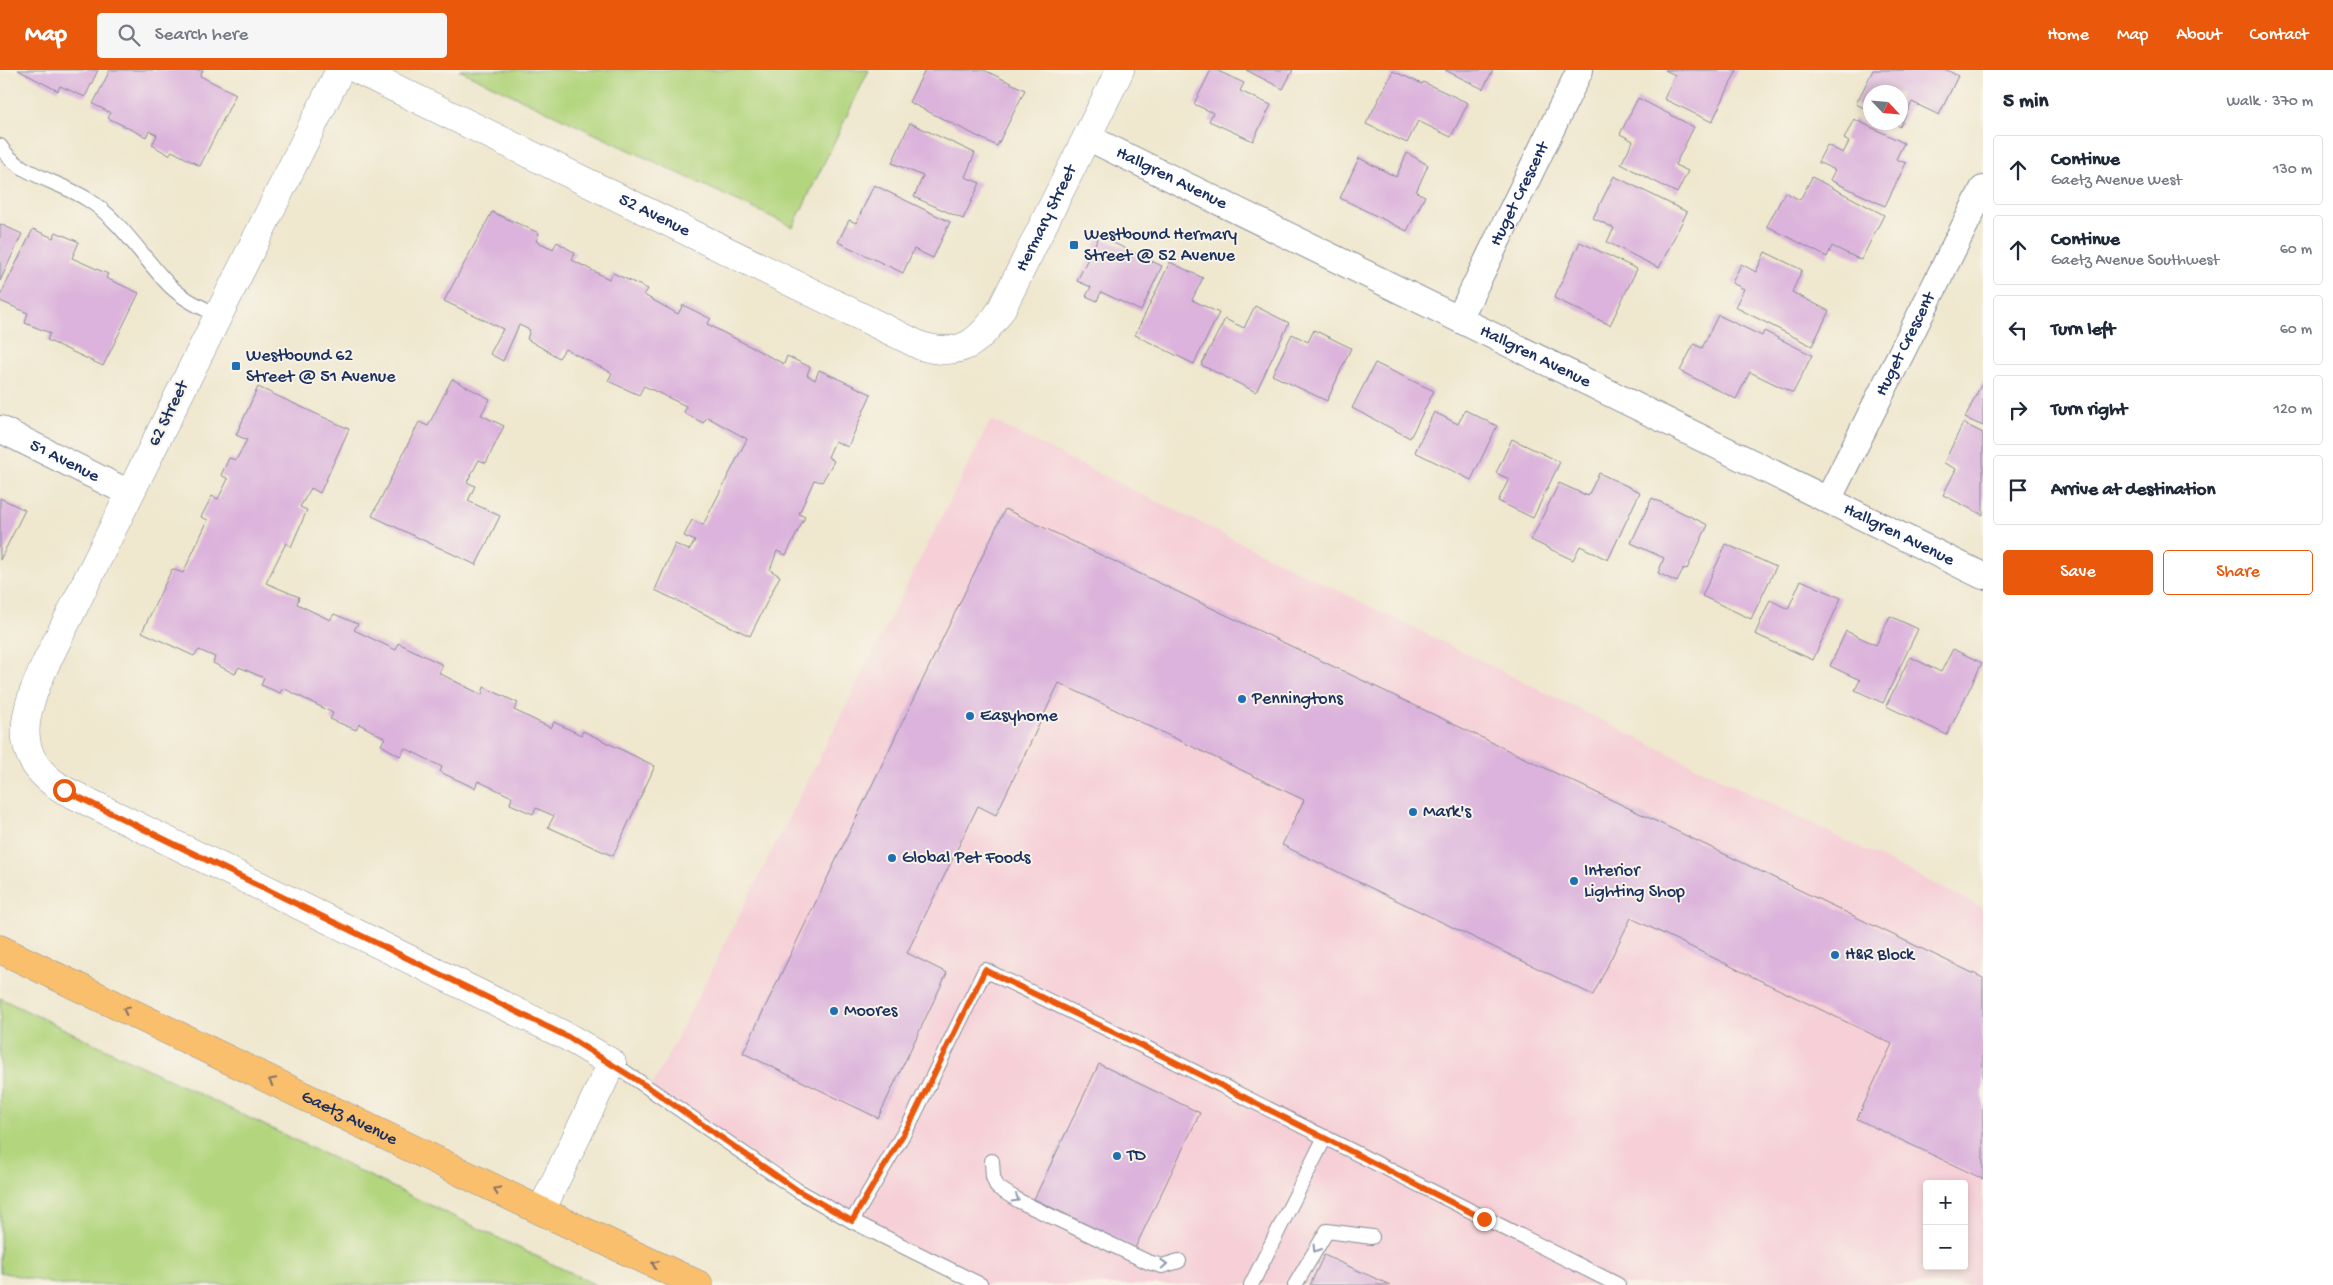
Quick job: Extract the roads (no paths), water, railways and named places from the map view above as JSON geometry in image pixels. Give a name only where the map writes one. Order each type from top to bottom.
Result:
[{"type":"main road","name":"Gaetz Avenue","points":[[0,949],[541,1212],[699,1285]]},
{"type":"street","name":"62 Street","points":[[340,70],[37,682],[26,716],[26,744],[33,764],[49,781],[64,790],[568,1037],[612,1063]]},
{"type":"street","name":"52 Avenue","points":[[358,70],[921,346],[937,350],[955,351]]},
{"type":"street","name":"Hermary Street","points":[[955,351],[968,346],[979,337],[1001,310],[1120,70]]},
{"type":"street","name":"Huget Crescent","points":[[1459,319],[1580,70]]},
{"type":"street","name":"Hallgren Avenue","points":[[1087,137],[1983,576]]},
{"type":"street","name":"Huget Crescent","points":[[1828,500],[1983,189]]},
{"type":"street","name":"51 Avenue","points":[[0,429],[130,493]]},
{"type":"street","points":[[541,1212],[612,1063]]},
{"type":"lane","points":[[0,146],[11,161],[73,192],[101,209],[170,286],[192,303],[218,315]]},
{"type":"lane","points":[[852,1221],[911,1121],[985,970],[1325,1137],[1484,1219],[1618,1285]]},
{"type":"lane","points":[[612,1063],[797,1190],[852,1221],[981,1285]]},
{"type":"lane","points":[[1251,1285],[1325,1137]]},
{"type":"lane","points":[[992,1162],[993,1177],[997,1187],[1019,1201],[1148,1262],[1162,1266],[1179,1261]]},
{"type":"lane","points":[[1295,1285],[1326,1231],[1372,1237]]},
{"type":"place","name":"Westbound Hermary Street @ 52 Avenue","points":[[1074,245]]},
{"type":"place","name":"Westbound 62 Street @ 51 Avenue","points":[[236,366]]},
{"type":"place","name":"Penningtons","points":[[1242,699]]},
{"type":"place","name":"Easyhome","points":[[970,716]]},
{"type":"place","name":"Mark's","points":[[1413,812]]},
{"type":"place","name":"Global Pet Foods","points":[[892,858]]},
{"type":"place","name":"Interior Lighting Shop","points":[[1574,881]]},
{"type":"place","name":"H&R Block","points":[[1835,955]]},
{"type":"place","name":"Moores","points":[[834,1011]]},
{"type":"place","name":"TD","points":[[1117,1156]]}]
